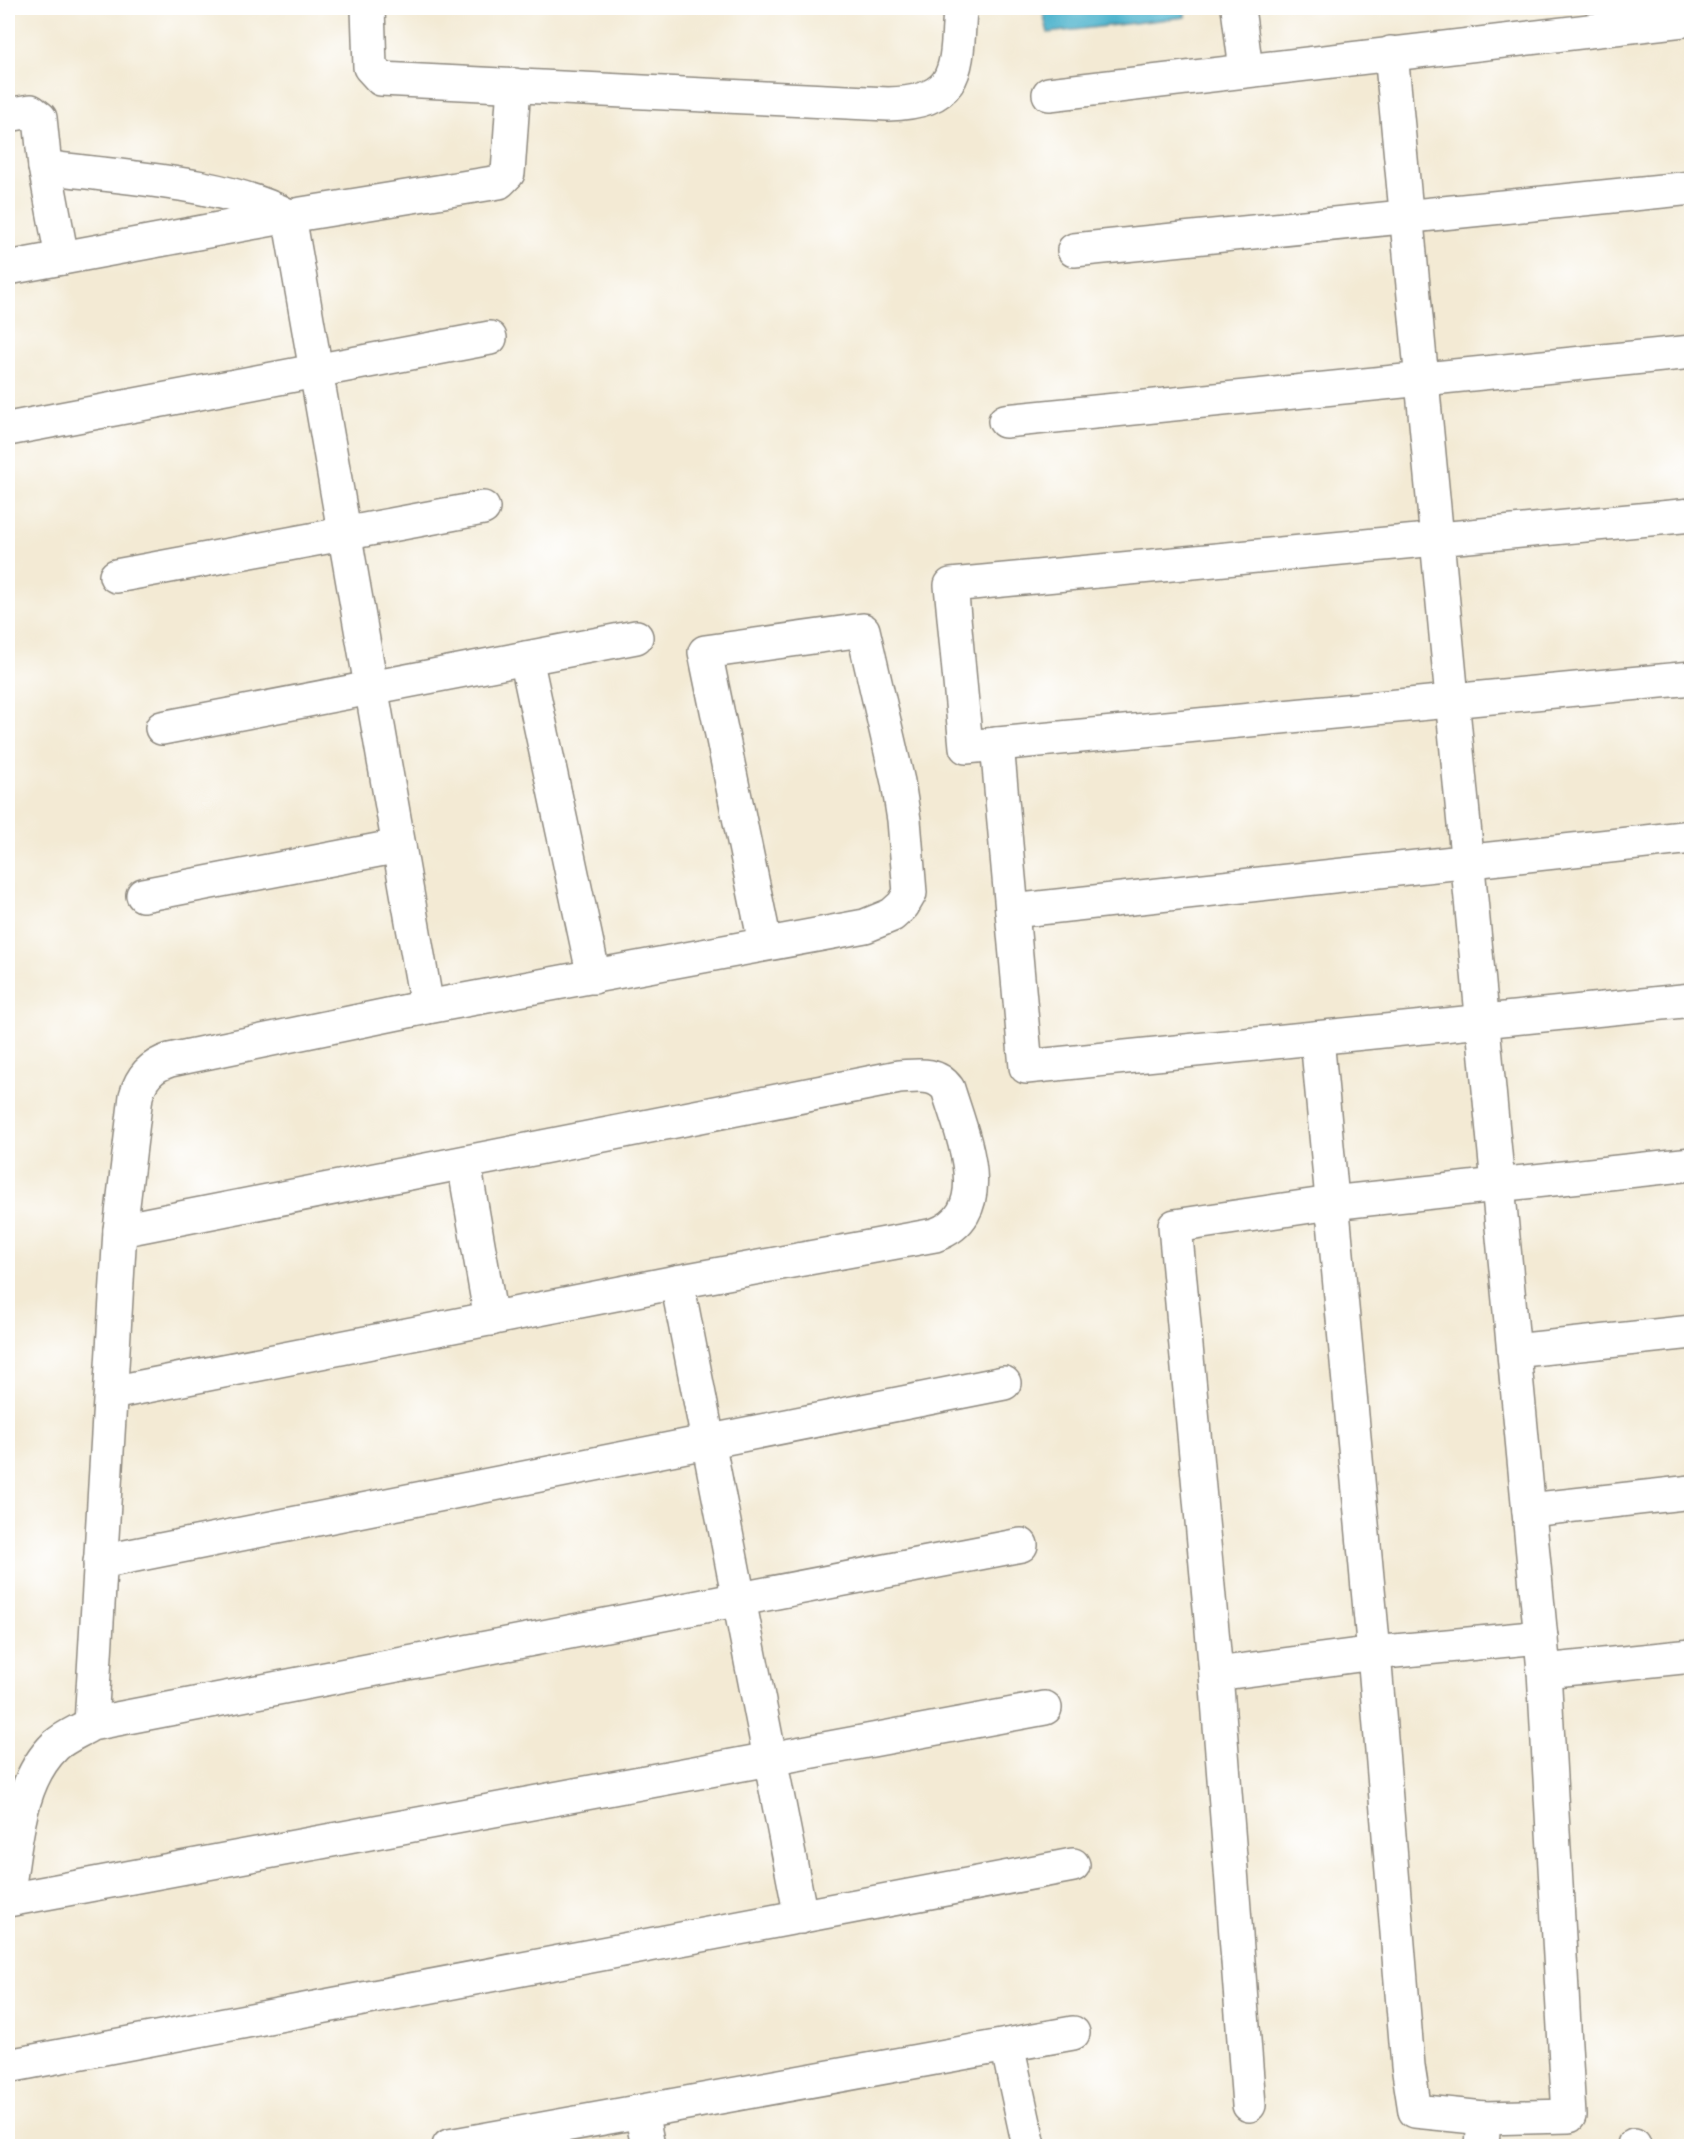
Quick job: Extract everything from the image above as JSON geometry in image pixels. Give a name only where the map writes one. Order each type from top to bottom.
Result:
[{"type":"street","points":[[368,8],[370,67],[381,79],[913,104],[933,98],[948,84],[956,64],[960,8]]},
{"type":"street","points":[[1238,8],[1246,70]]},
{"type":"street","points":[[1049,94],[1692,19]]},
{"type":"street","points":[[1317,1038],[1374,1653],[1408,2066],[1415,2111],[1483,2132],[1569,2116],[1544,1671],[1391,53]]},
{"type":"street","points":[[8,268],[289,216],[499,182],[508,173],[514,85]]},
{"type":"street","points":[[8,115],[31,111],[40,118],[45,167],[62,258]]},
{"type":"street","points":[[45,167],[230,192],[289,216]]},
{"type":"street","points":[[1074,250],[1692,188]]},
{"type":"street","points":[[289,216],[427,1007]]},
{"type":"street","points":[[8,429],[490,338]]},
{"type":"street","points":[[1005,421],[1692,352]]},
{"type":"street","points":[[116,576],[483,508]]},
{"type":"street","points":[[1692,515],[951,585],[966,747],[1692,678]]},
{"type":"street","points":[[91,1724],[120,1230],[136,1096],[140,1084],[150,1070],[170,1060],[427,1007],[594,977],[765,944],[881,921],[903,905],[910,893],[904,820],[898,782],[863,630],[705,652],[765,944]]},
{"type":"street","points":[[162,728],[636,637]]},
{"type":"street","points":[[526,658],[594,977]]},
{"type":"street","points":[[997,744],[1026,1067],[1692,1000]]},
{"type":"street","points":[[1012,911],[1692,837]]},
{"type":"street","points":[[143,895],[399,846]]},
{"type":"street","points":[[111,1393],[677,1282],[924,1238],[948,1231],[966,1213],[972,1195],[969,1161],[948,1089],[934,1078],[899,1077],[120,1230]]},
{"type":"street","points":[[464,1163],[491,1318]]},
{"type":"street","points":[[1249,2105],[1216,1674],[1175,1226],[1332,1203],[1692,1164]]},
{"type":"street","points":[[677,1282],[801,1917]]},
{"type":"street","points":[[1514,1351],[1692,1332]]},
{"type":"street","points":[[100,1562],[1004,1383]]},
{"type":"street","points":[[1529,1510],[1692,1492]]},
{"type":"street","points":[[8,1891],[21,1813],[36,1771],[56,1746],[91,1724],[1022,1545]]},
{"type":"street","points":[[1216,1674],[1374,1653],[1541,1637]]},
{"type":"street","points":[[1544,1671],[1692,1656]]},
{"type":"street","points":[[8,1900],[1045,1708]]},
{"type":"street","points":[[8,2066],[1073,1865]]},
{"type":"street","points":[[449,2146],[1073,2033]]},
{"type":"street","points":[[1007,2045],[1029,2146]]},
{"type":"street","points":[[641,2112],[648,2146]]},
{"type":"water","points":[[1042,8],[1185,8],[1185,17],[1048,33]]}]
